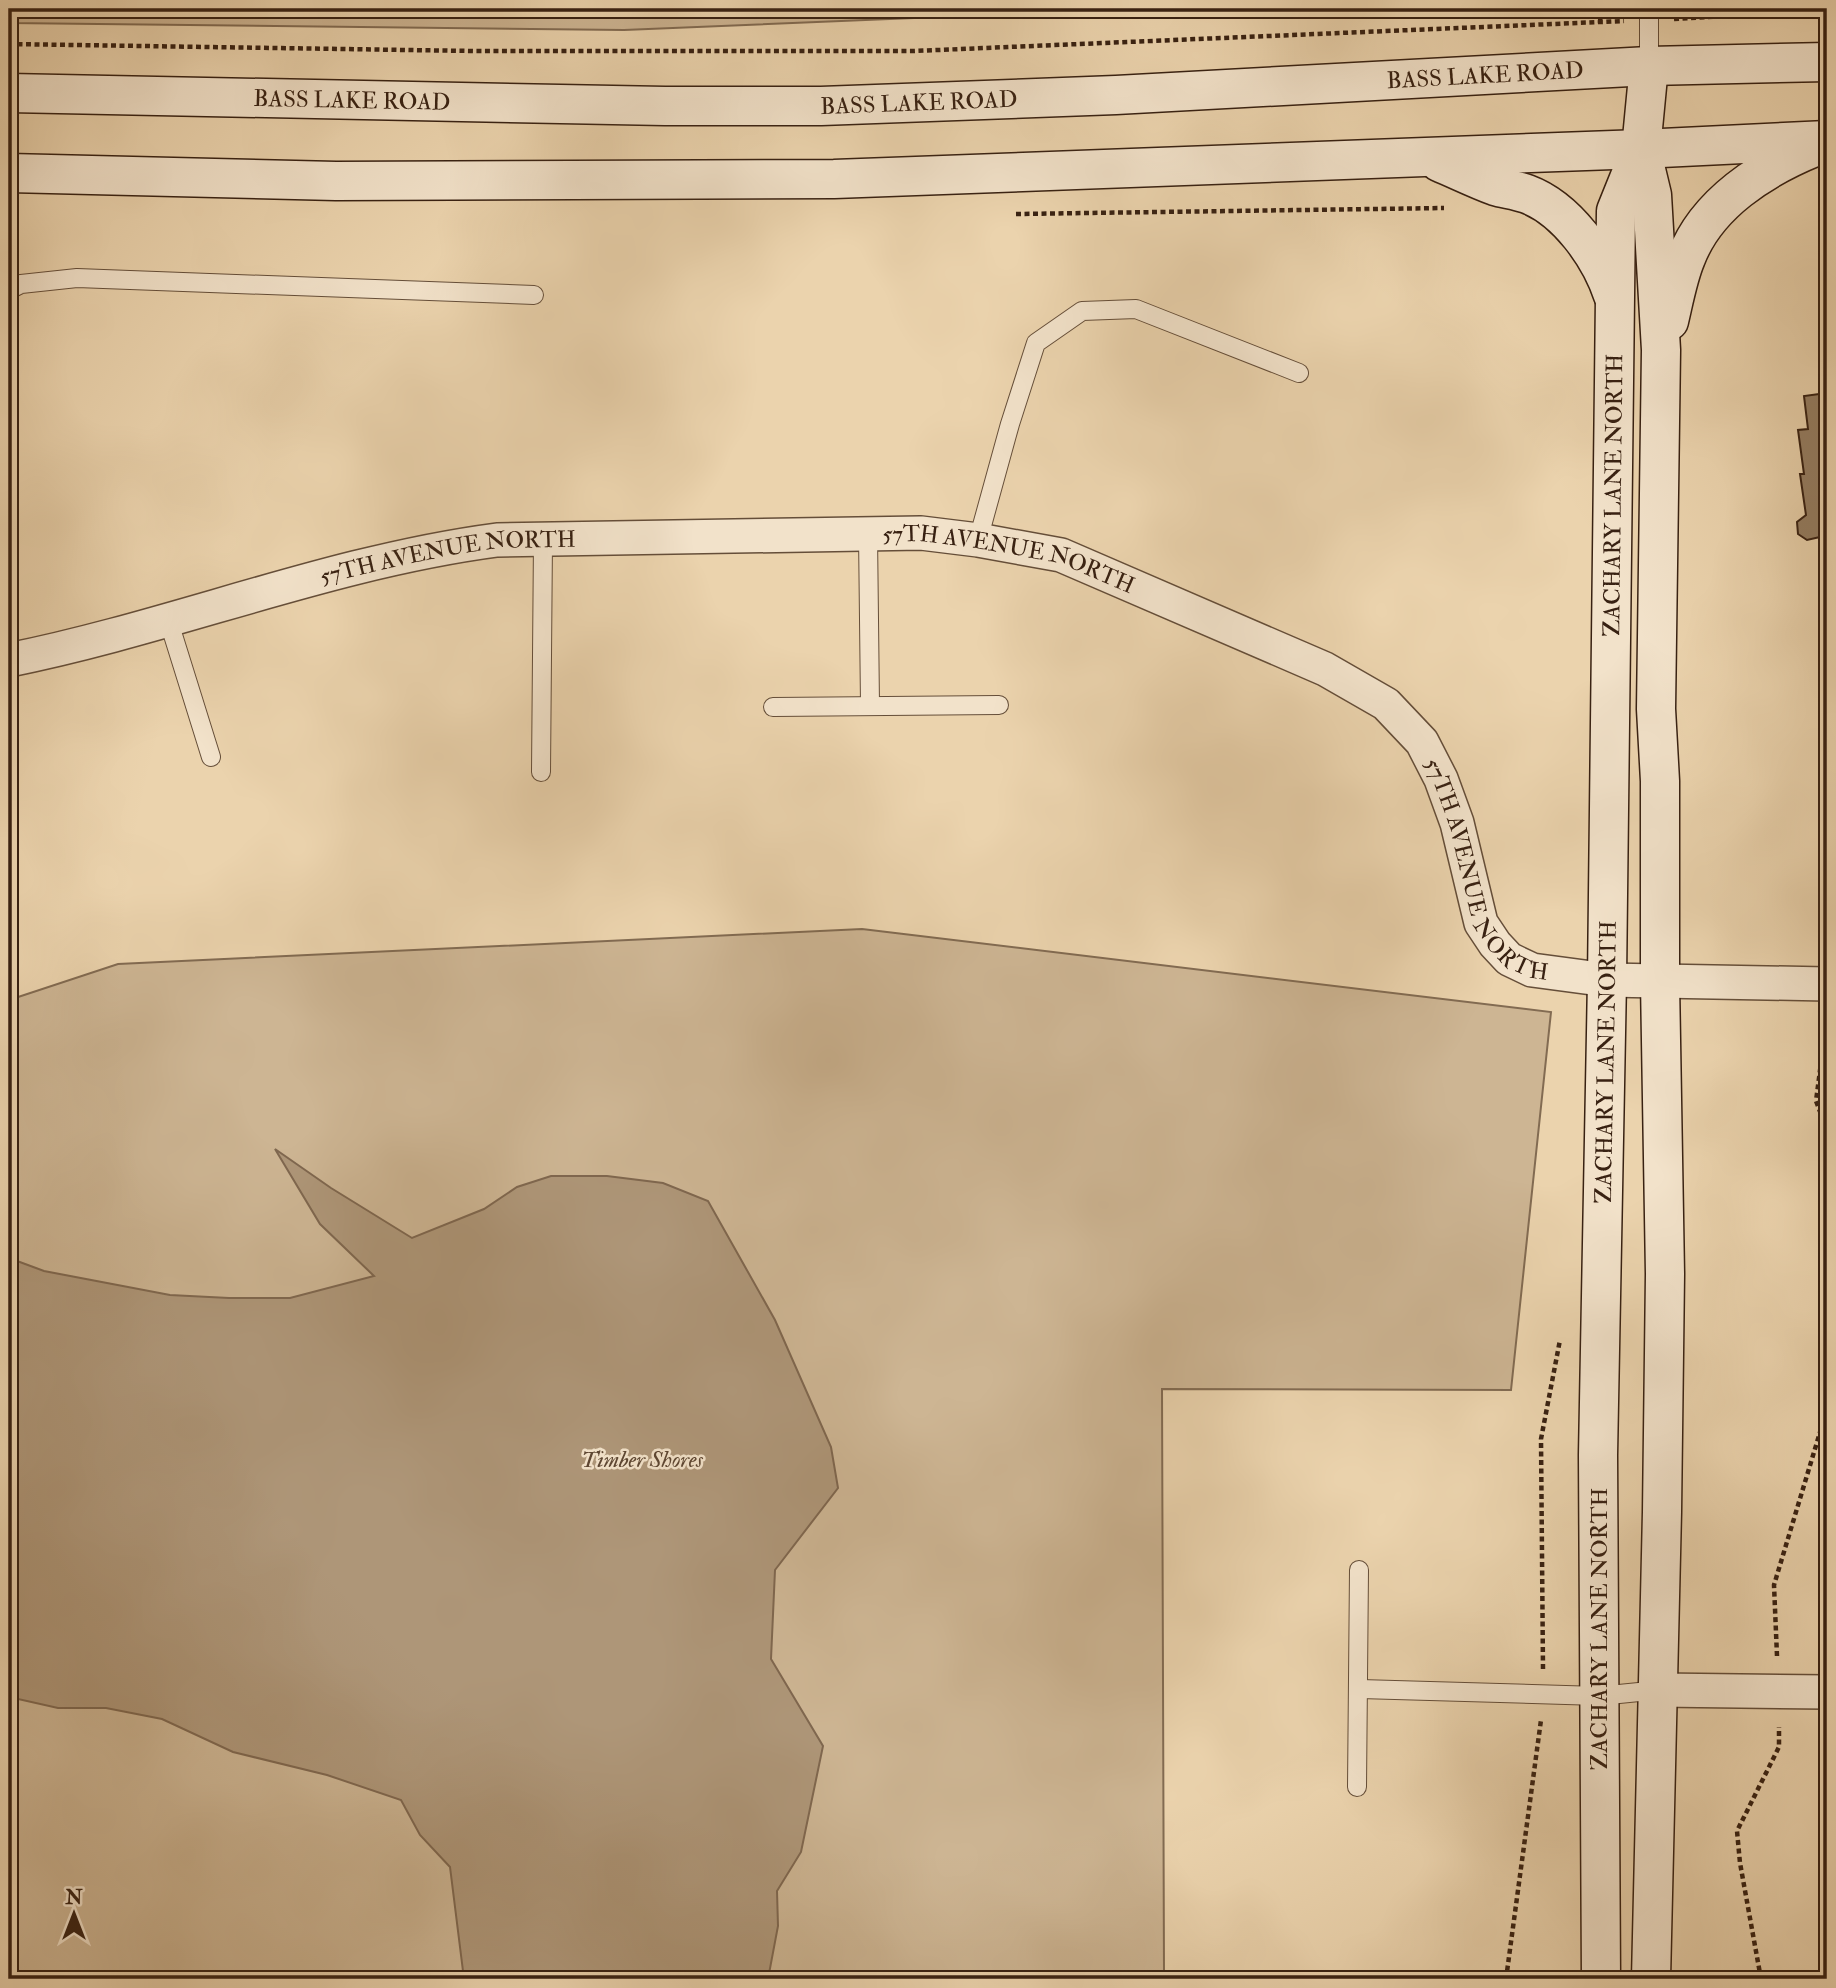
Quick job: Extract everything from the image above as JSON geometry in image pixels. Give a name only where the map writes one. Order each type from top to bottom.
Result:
[{"type":"main road","name":"BASS LAKE ROAD","points":[[9,93],[664,106],[821,106],[1116,95],[1648,66],[1827,62]]},
{"type":"main road","name":"ZACHARY LANE NORTH","points":[[1601,1979],[1598,1455],[1607,980],[1616,211],[1641,149],[1648,66]]},
{"type":"main road","points":[[9,173],[336,181],[834,179],[1827,141]]},
{"type":"main road","points":[[1661,350],[1685,258],[1704,222],[1753,180],[1787,158],[1827,141]]},
{"type":"main road","name":"ZACHARY LANE NORTH","points":[[1641,149],[1652,195],[1661,350],[1656,709],[1660,781],[1665,1274],[1659,1690],[1651,1979]]},
{"type":"main road","points":[[1427,157],[1496,186],[1528,194],[1561,215],[1584,240],[1605,271],[1616,303]]},
{"type":"street","name":"57TH AVENUE NORTH","points":[[9,660],[75,646],[391,558],[498,540],[921,533],[978,540],[1061,555],[1325,669],[1386,704],[1422,742],[1441,779],[1457,823],[1481,923],[1509,960],[1532,970],[1607,980],[1827,984]]},
{"type":"street","points":[[1659,1690],[1827,1692]]},
{"type":"lane","points":[[1648,66],[1649,14]]},
{"type":"lane","points":[[9,290],[21,284],[77,278],[534,295]]},
{"type":"lane","points":[[978,540],[1010,424],[1037,343],[1082,311],[1136,309],[1299,373]]},
{"type":"lane","points":[[868,534],[870,705]]},
{"type":"lane","points":[[541,772],[543,540]]},
{"type":"lane","points":[[168,619],[211,757]]},
{"type":"lane","points":[[773,707],[999,705]]},
{"type":"lane","points":[[1357,1787],[1359,1570]]},
{"type":"lane","points":[[1360,1689],[1599,1696],[1659,1690]]},
{"type":"path","points":[[1600,22],[1601,9]]},
{"type":"path","points":[[9,44],[474,51],[914,51],[1600,22],[1649,14],[1827,10]]},
{"type":"path","points":[[1827,1013],[1816,1101],[1827,1130]]},
{"type":"path","points":[[1506,1979],[1544,1694],[1541,1439],[1560,1337]]},
{"type":"path","points":[[1814,1979],[1827,1972]]},
{"type":"green space","points":[[9,9],[1132,9],[624,30],[9,23]]},
{"type":"green space","name":"Timber Shores","points":[[862,929],[1551,1012],[1511,1390],[1162,1389],[1164,1974],[1332,1979],[9,1979],[9,1000],[118,964]]},
{"type":"shaded area","points":[[275,1149],[331,1188],[412,1238],[484,1209],[517,1187],[551,1176],[607,1176],[663,1183],[708,1201],[775,1320],[831,1447],[838,1488],[775,1570],[771,1659],[823,1746],[801,1852],[777,1891],[778,1926],[768,1979],[464,1979],[450,1867],[420,1835],[401,1800],[327,1775],[233,1752],[162,1719],[106,1708],[58,1708],[9,1697],[9,1258],[44,1271],[170,1295],[229,1298],[290,1298],[374,1276],[320,1224]]},
{"type":"building","points":[[1827,393],[1827,549],[1822,549],[1820,537],[1807,540],[1798,534],[1797,522],[1806,515],[1800,474],[1804,474],[1798,430],[1808,429],[1804,396]]}]
